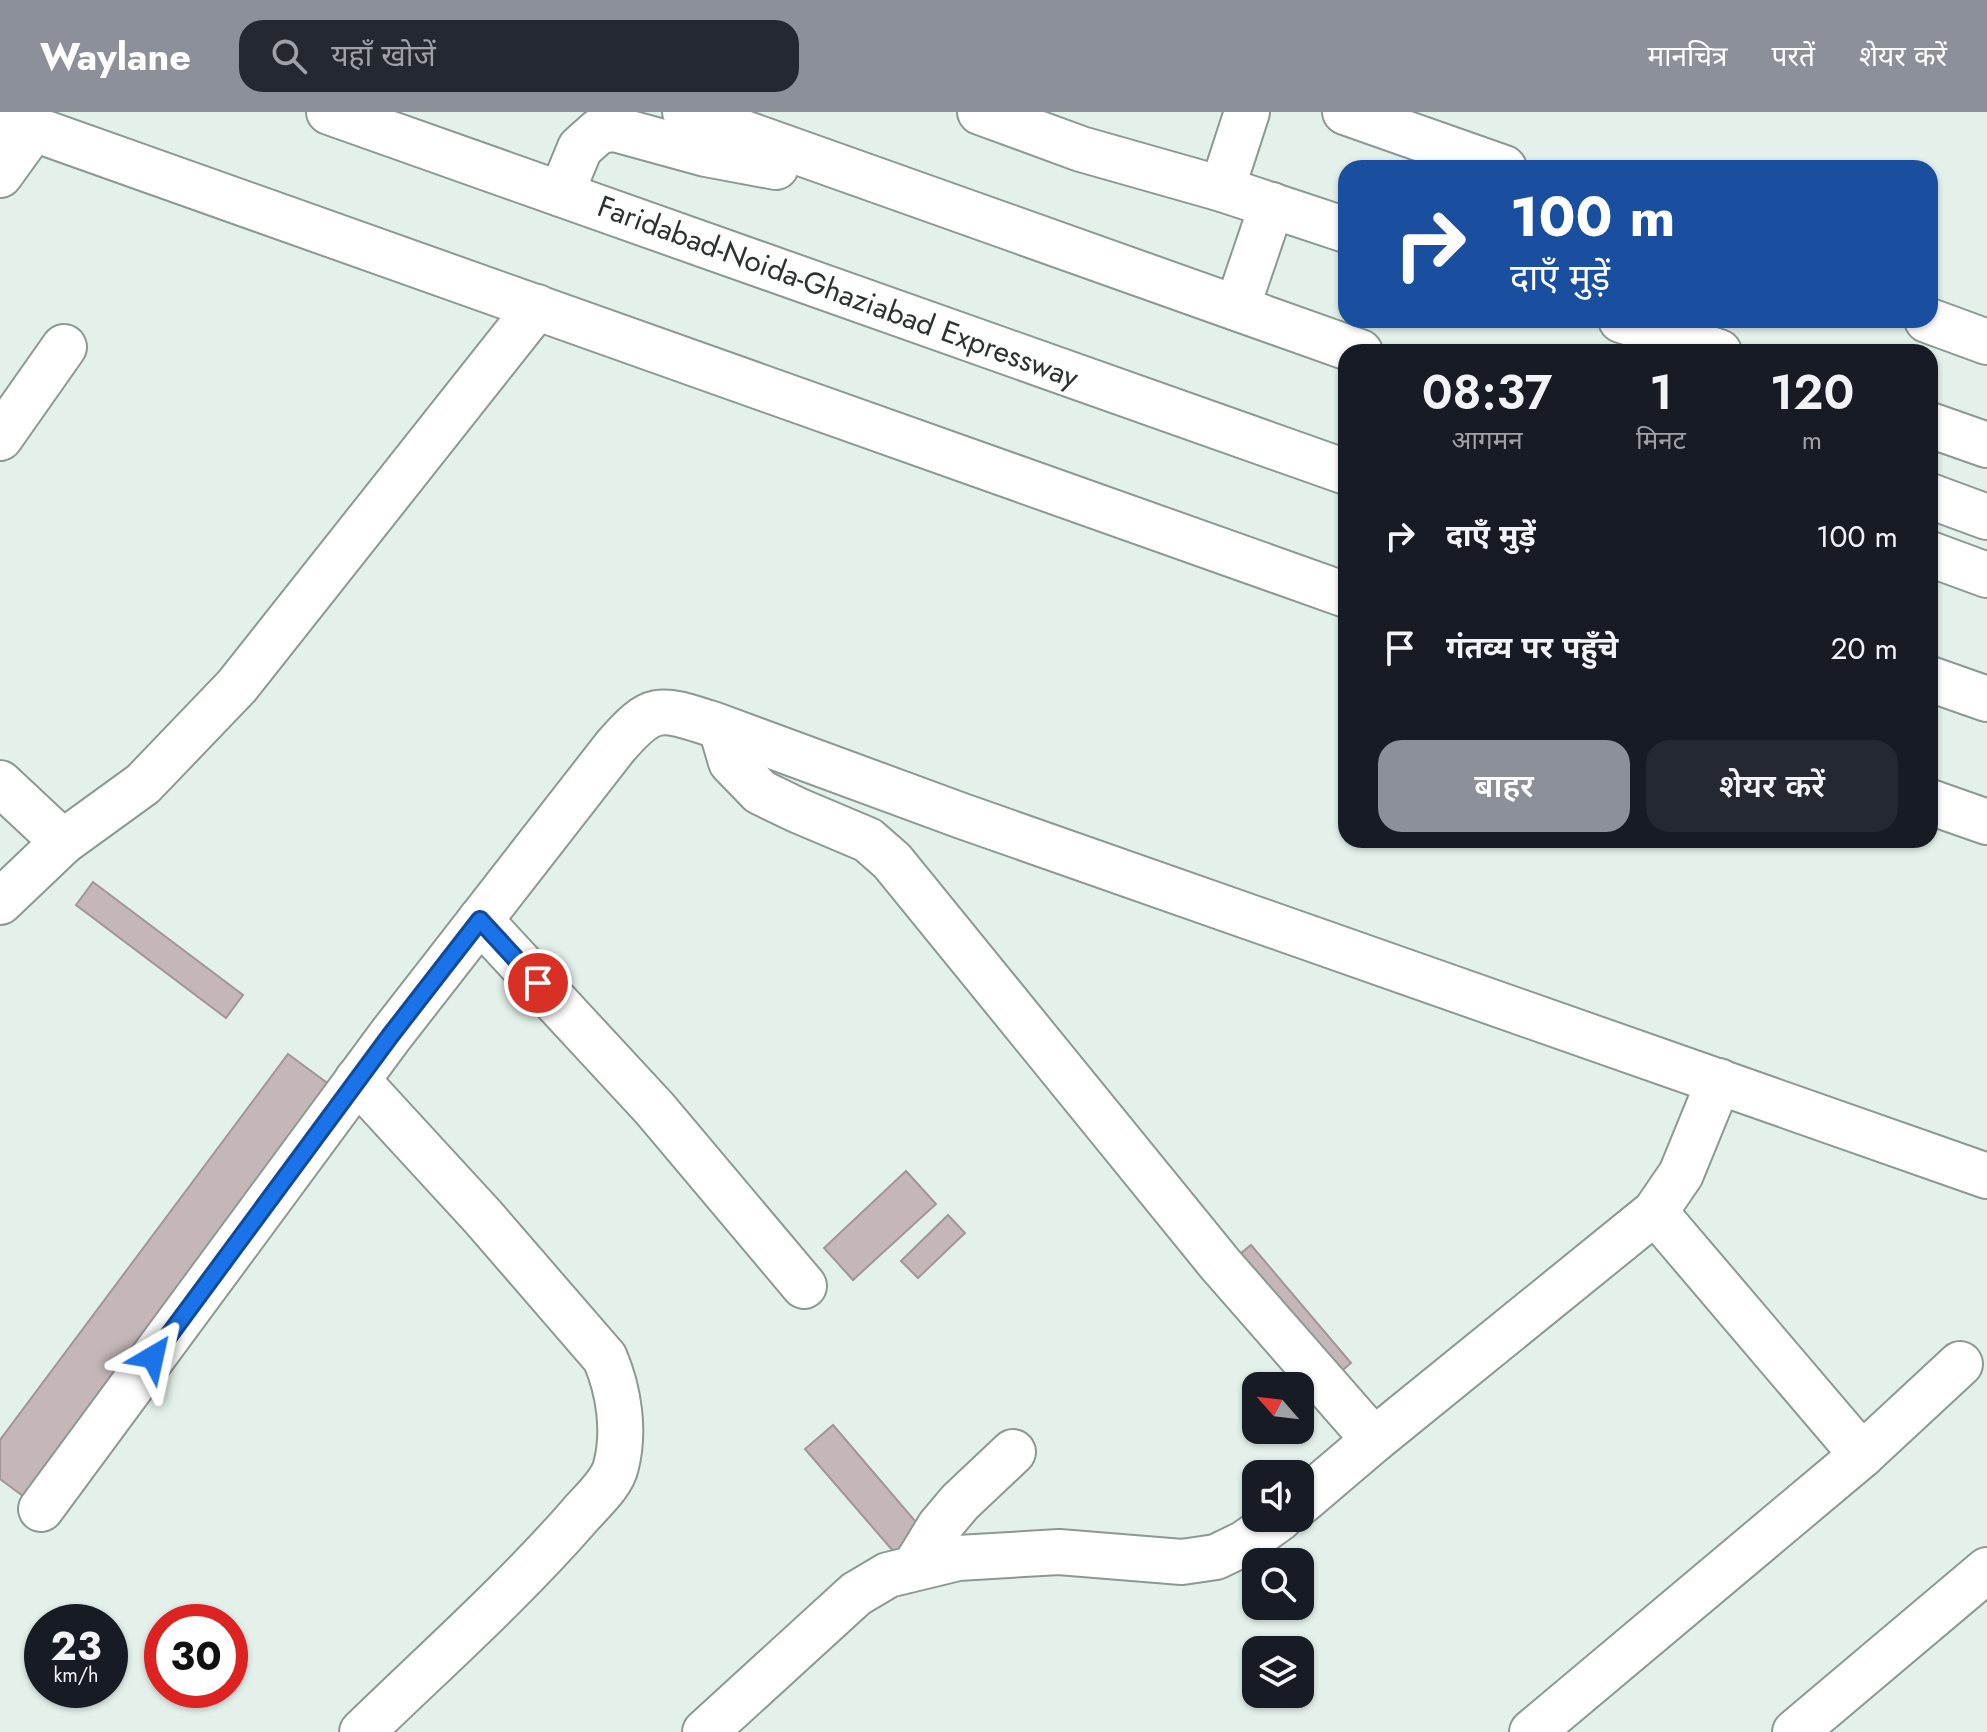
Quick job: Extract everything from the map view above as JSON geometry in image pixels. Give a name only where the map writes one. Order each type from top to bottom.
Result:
[{"type":"street","name":"Faridabad-Noida-Ghaziabad Expressway","points":[[329,112],[1338,469]]},
{"type":"street","points":[[685,112],[1338,344]]},
{"type":"street","points":[[980,112],[1094,153],[1222,189],[1338,227]]},
{"type":"street","points":[[1222,189],[1247,112]]},
{"type":"street","points":[[1345,112],[1481,160]]},
{"type":"street","points":[[0,175],[17,122],[1338,592]]},
{"type":"street","points":[[561,194],[580,148],[599,131],[615,129],[706,154],[784,168],[809,156]]},
{"type":"street","points":[[1237,308],[1272,205]]},
{"type":"street","points":[[0,902],[63,842],[143,784],[237,686],[537,307]]},
{"type":"street","points":[[1938,324],[1987,342]]},
{"type":"street","points":[[1646,328],[1694,344]]},
{"type":"street","points":[[0,438],[64,347]]},
{"type":"street","points":[[1938,428],[1987,445]]},
{"type":"street","points":[[1938,499],[1987,517]]},
{"type":"street","points":[[1938,557],[1987,575]]},
{"type":"street","points":[[1938,682],[1987,699]]},
{"type":"street","points":[[41,1509],[357,1080],[480,920],[639,720],[659,712],[680,714],[721,728],[1987,1176]]},
{"type":"street","points":[[721,728],[731,762],[760,792],[868,840],[892,861],[1210,1252],[1374,1440]]},
{"type":"street","points":[[0,783],[63,842]]},
{"type":"street","points":[[1938,805],[1987,822]]},
{"type":"street","points":[[480,920],[655,1109],[804,1286]]},
{"type":"street","points":[[357,1080],[483,1217],[605,1358],[615,1383],[620,1431],[616,1469],[602,1490],[560,1539],[362,1732]]},
{"type":"street","points":[[1314,1491],[1655,1212],[1681,1174],[1719,1081]]},
{"type":"street","points":[[1655,1212],[1862,1455]]},
{"type":"street","points":[[1532,1732],[1862,1455],[1960,1364]]},
{"type":"street","points":[[914,1568],[939,1527],[1013,1452]]},
{"type":"street","points":[[705,1732],[856,1594],[888,1575],[958,1558],[1059,1552],[1182,1562],[1216,1557],[1260,1532]]},
{"type":"street","points":[[1795,1732],[1979,1592]]},
{"type":"building","points":[[93,882],[243,995],[226,1018],[76,905]]},
{"type":"building","points":[[288,1054],[334,1088],[27,1499],[0,1479],[0,1440]]},
{"type":"building","points":[[906,1171],[936,1204],[853,1280],[824,1248]]},
{"type":"building","points":[[948,1215],[965,1233],[918,1278],[901,1261]]},
{"type":"building","points":[[1251,1245],[1351,1363],[1329,1382],[1229,1263]]},
{"type":"building","points":[[833,1425],[927,1535],[900,1559],[805,1449]]},
{"type":"route","points":[[153,1357],[390,1036],[480,920],[538,983]]}]
